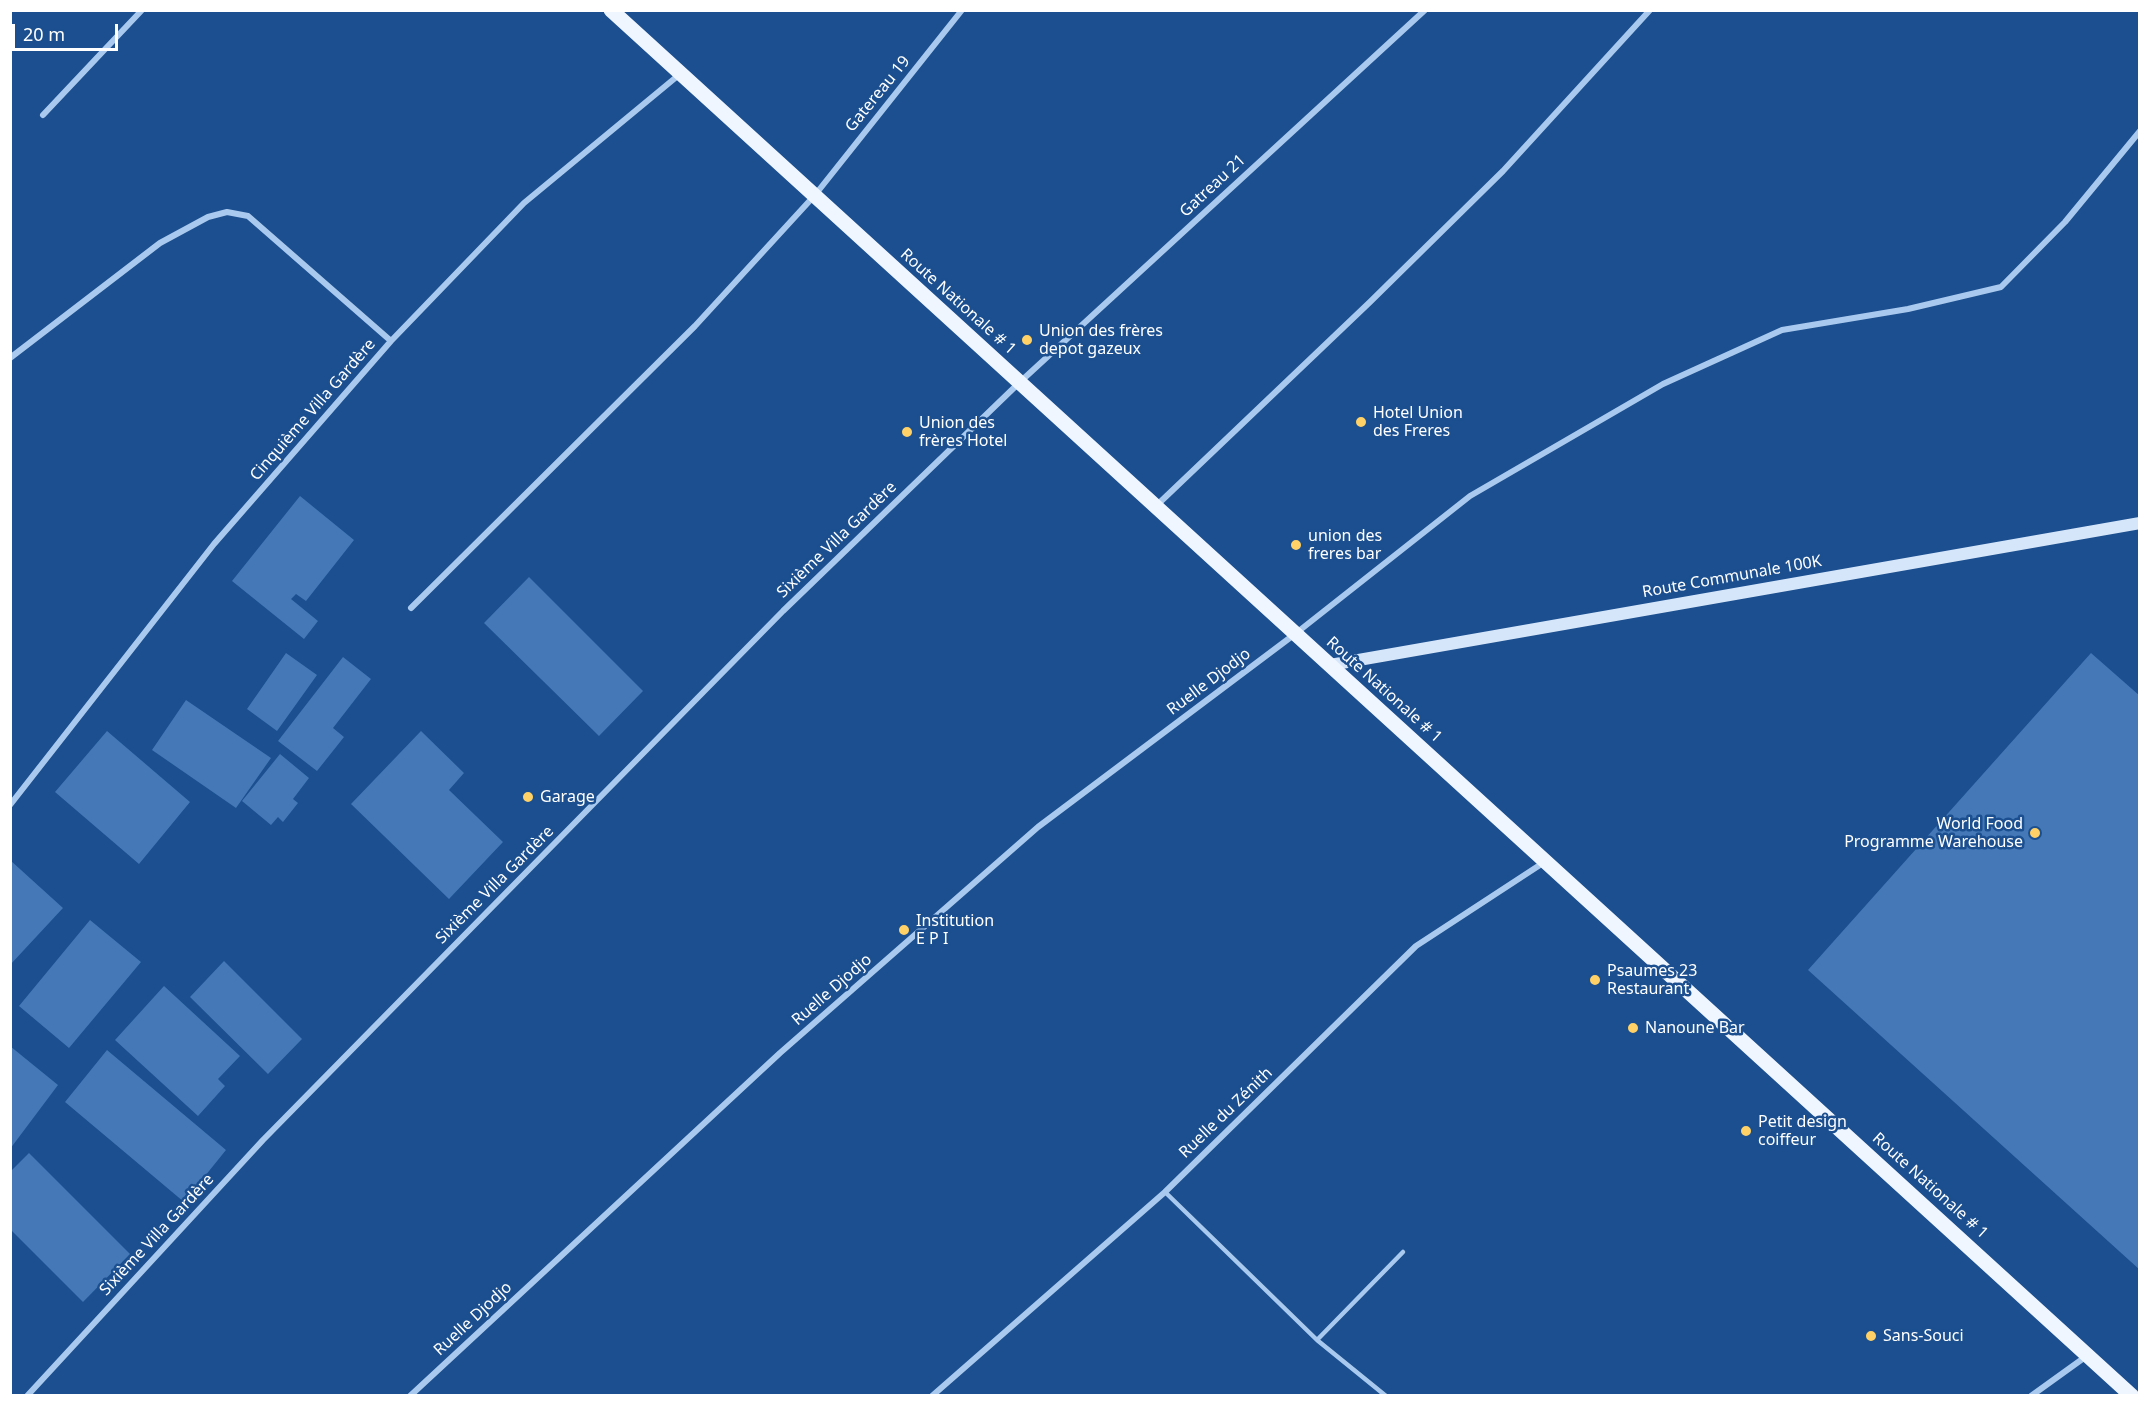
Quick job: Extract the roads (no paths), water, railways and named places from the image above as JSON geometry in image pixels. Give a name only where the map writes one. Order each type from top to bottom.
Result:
[{"type":"main road","name":"Route Nationale # 1","points":[[611,10],[2132,1395]]},
{"type":"street","points":[[43,115],[142,10]]},
{"type":"street","name":"Gatereau 19","points":[[411,608],[696,326],[814,195],[962,10]]},
{"type":"street","name":"Gatreau 21","points":[[1020,382],[1425,10]]},
{"type":"street","points":[[1156,506],[1370,302],[1503,171],[1650,10]]},
{"type":"street","name":"Cinquième Villa Gardère","points":[[10,805],[214,544],[391,341],[524,203],[681,74]]},
{"type":"street","name":"Ruelle Djodjo","points":[[410,1395],[780,1053],[1038,827],[1295,634],[1470,496],[1663,384],[1782,330],[1908,309],[2001,286],[2065,222],[2139,131]]},
{"type":"street","points":[[10,358],[160,243],[208,217],[227,212],[248,216],[391,341]]},
{"type":"street","name":"Sixième Villa Gardère","points":[[27,1395],[263,1140],[775,620],[1020,382]]},
{"type":"street","name":"Route Communale 100K","points":[[1330,665],[2139,523]]},
{"type":"street","name":"Ruelle du Zénith","points":[[933,1395],[1165,1192],[1416,946],[1546,861]]},
{"type":"street","points":[[2031,1395],[2088,1355]]},
{"type":"lane","points":[[1165,1192],[1317,1340],[1386,1395]]},
{"type":"lane","points":[[1317,1340],[1403,1252]]},
{"type":"place","name":"Union des frères depot gazeux","points":[[1027,340]]},
{"type":"place","name":"Hotel Union des Freres","points":[[1361,422]]},
{"type":"place","name":"Union des frères Hotel","points":[[907,432]]},
{"type":"place","name":"union des freres bar","points":[[1296,545]]},
{"type":"place","name":"Garage","points":[[528,797]]},
{"type":"place","name":"World Food Programme Warehouse","points":[[2035,833]]},
{"type":"place","name":"Institution E P I","points":[[904,930]]},
{"type":"place","name":"Psaumes 23 Restaurant","points":[[1595,980]]},
{"type":"place","name":"Nanoune Bar","points":[[1633,1028]]},
{"type":"place","name":"Petit design coiffeur","points":[[1746,1131]]},
{"type":"place","name":"Sans-Souci","points":[[1871,1336]]}]
